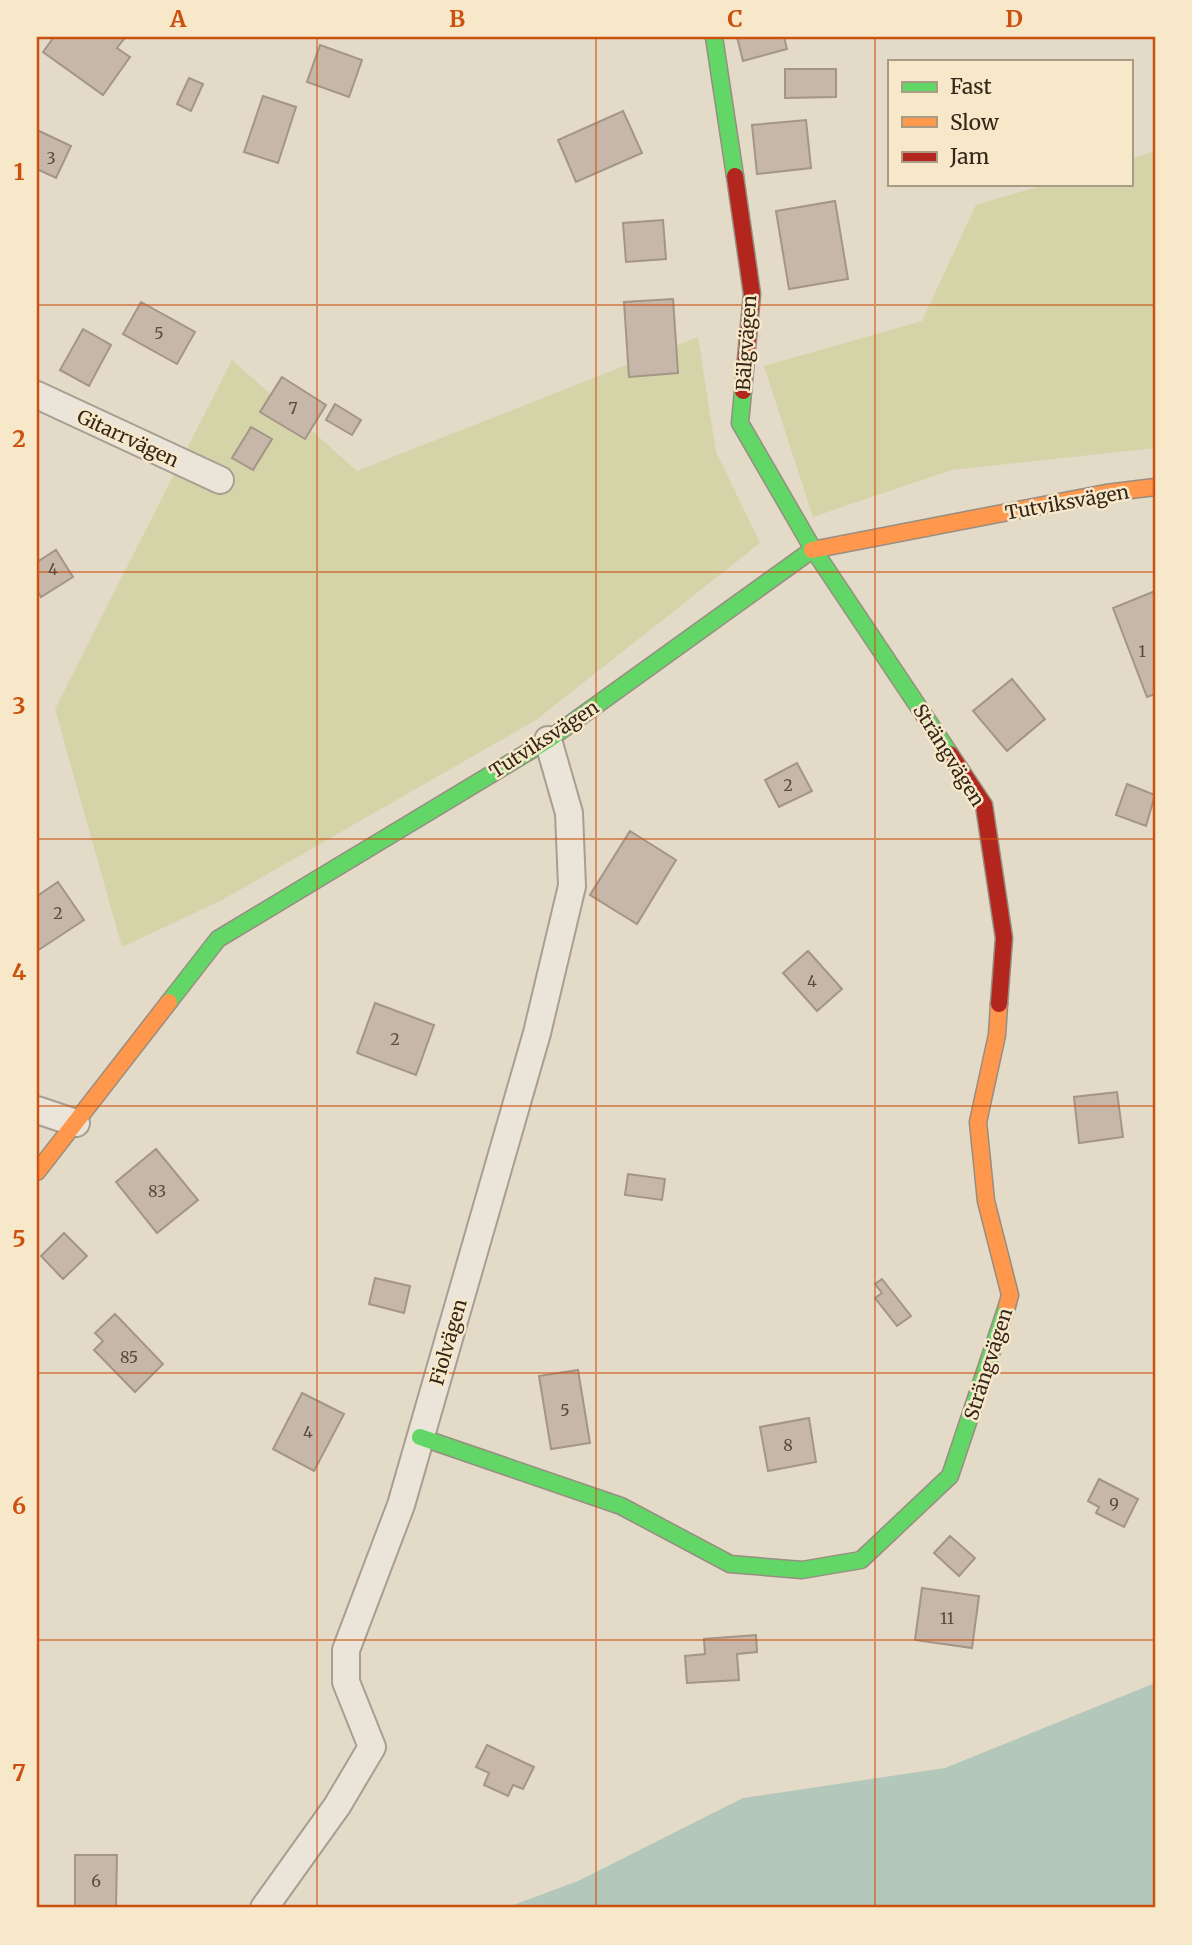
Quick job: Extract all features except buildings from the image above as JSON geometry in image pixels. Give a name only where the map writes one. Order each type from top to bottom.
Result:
[{"type":"street","name":"Bälgvägen","points":[[714,37],[752,294],[740,423],[813,549]]},
{"type":"street","name":"Gitarrvägen","points":[[37,395],[220,480]]},
{"type":"street","name":"Tutviksvägen","points":[[37,1172],[218,939],[548,740],[813,549],[1105,493],[1155,487]]},
{"type":"street","name":"Strängvägen","points":[[420,1437],[621,1506],[730,1564],[802,1570],[861,1560],[950,1476],[995,1349],[1010,1295],[986,1201],[978,1122],[997,1035],[1004,938],[984,805],[813,549]]},
{"type":"street","name":"Fiolvägen","points":[[264,1908],[337,1806],[372,1747],[346,1682],[346,1650],[401,1505],[537,1033],[572,886],[569,813],[548,740]]},
{"type":"street","points":[[37,1110],[76,1123]]},
{"type":"shaded area","points":[[1155,151],[1155,448],[951,470],[813,517],[764,366],[922,321],[976,205],[1040,186],[1132,186],[1132,159]]},
{"type":"shaded area","points":[[698,337],[716,452],[760,543],[536,720],[222,900],[122,947],[55,709],[232,360],[357,471]]},
{"type":"shaded area","points":[[1155,1683],[1155,1908],[505,1908],[578,1881],[743,1798],[945,1768]]},
{"type":"traffic: fast","points":[[714,37],[735,176]]},
{"type":"traffic: fast","points":[[743,391],[740,423],[813,549],[950,754]]},
{"type":"traffic: fast","points":[[169,1002],[218,939],[548,740],[812,550]]},
{"type":"traffic: fast","points":[[420,1437],[621,1506],[730,1564],[802,1570],[861,1560],[950,1476],[1007,1306]]},
{"type":"traffic: slow","points":[[812,550],[1106,493],[1155,487]]},
{"type":"traffic: slow","points":[[37,1172],[169,1002]]},
{"type":"traffic: slow","points":[[999,1004],[997,1035],[978,1122],[986,1201],[1010,1295],[1007,1306]]},
{"type":"traffic: jam","points":[[735,176],[752,294],[743,391]]},
{"type":"traffic: jam","points":[[950,754],[984,805],[1004,938],[999,1004]]}]
